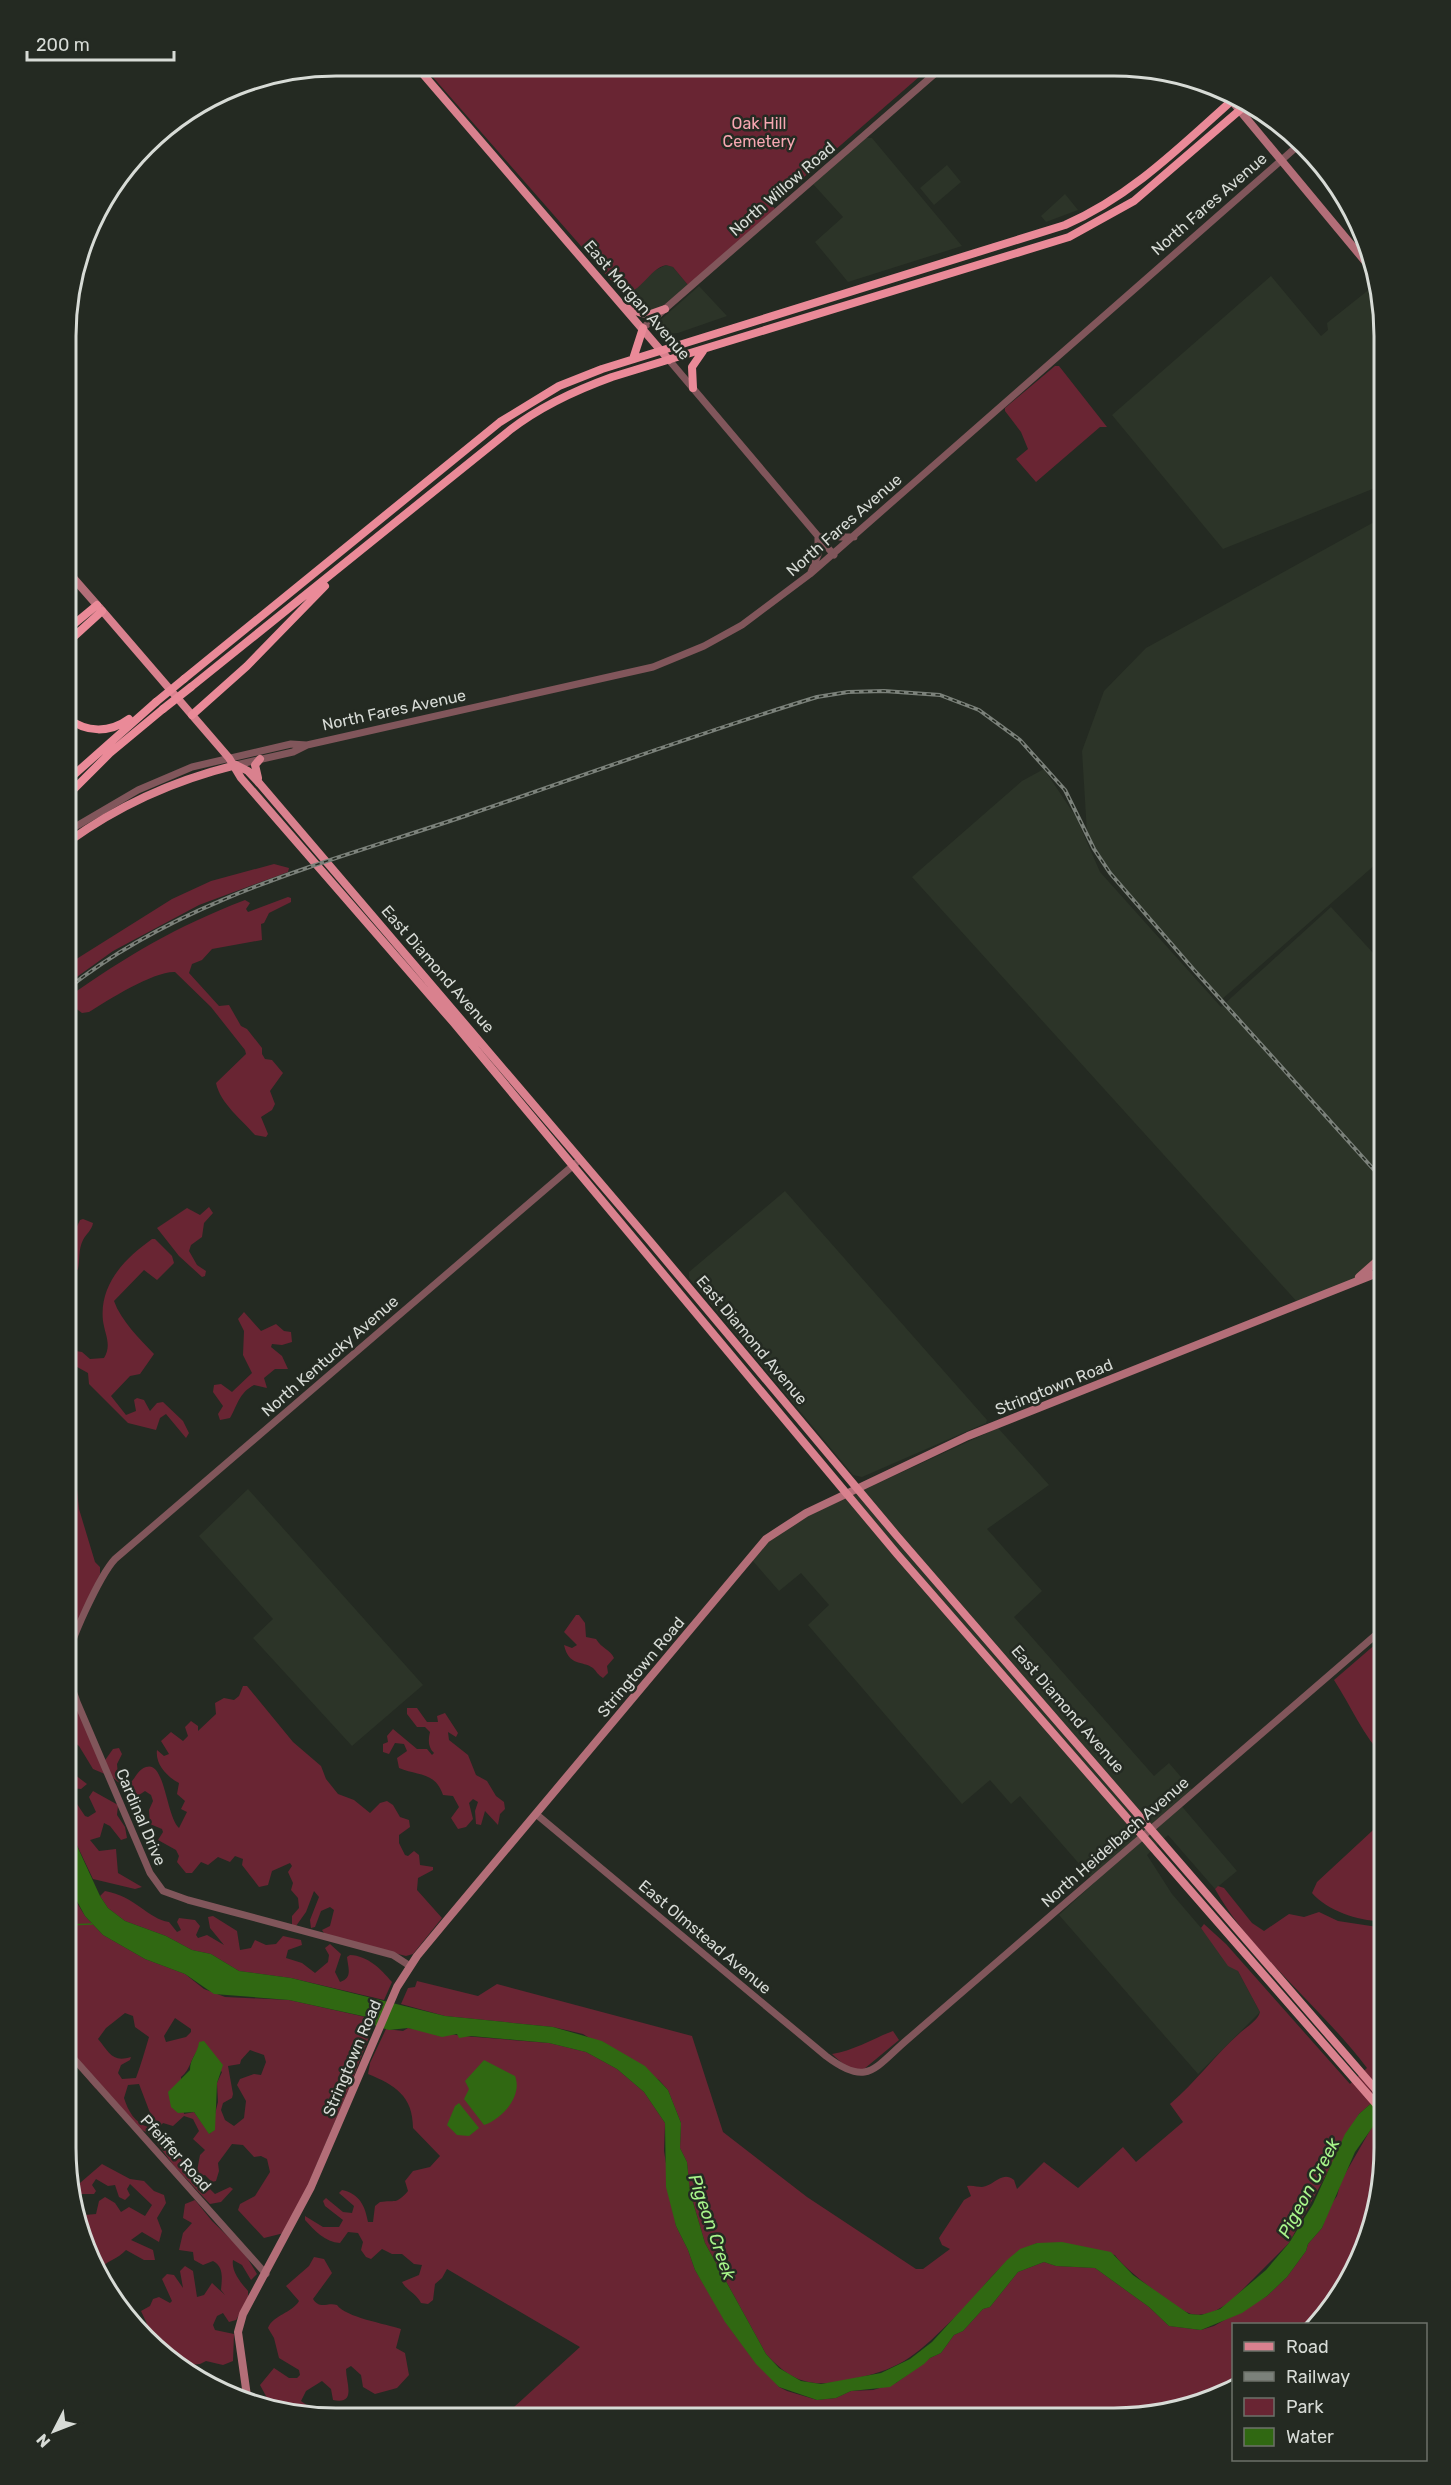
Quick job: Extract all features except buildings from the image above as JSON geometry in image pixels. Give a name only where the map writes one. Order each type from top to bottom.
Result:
[{"type":"highway","points":[[76,773],[138,716],[508,417],[573,379],[1065,225],[1105,205],[1140,181],[1229,103]]},
{"type":"highway","points":[[76,787],[110,753],[163,709],[510,430],[542,408],[597,382],[1026,251],[1080,232],[1134,201],[1239,110]]},
{"type":"highway","points":[[633,359],[643,328]]},
{"type":"highway","points":[[693,388],[692,364],[704,349]]},
{"type":"highway","points":[[192,715],[227,686],[309,601],[380,535]]},
{"type":"highway","points":[[76,624],[99,608]]},
{"type":"highway","points":[[76,633],[99,608]]},
{"type":"highway","points":[[76,724],[96,730],[110,728],[138,716]]},
{"type":"main road","name":"East Morgan Avenue","points":[[425,76],[669,360]]},
{"type":"main road","points":[[1238,107],[1363,259]]},
{"type":"main road","points":[[624,307],[648,315],[665,309]]},
{"type":"main road","name":"East Diamond Avenue","points":[[76,581],[229,758],[236,765],[248,771],[260,784],[857,1488],[1151,1829],[1241,1940]]},
{"type":"main road","points":[[260,759],[255,767],[260,784]]},
{"type":"main road","name":"East Diamond Avenue","points":[[236,765],[241,778],[453,1022],[846,1493],[1143,1836],[1241,1940]]},
{"type":"main road","name":"North Fares Avenue","points":[[76,836],[95,823],[148,795],[192,777],[236,765]]},
{"type":"main road","points":[[1354,1282],[1374,1264]]},
{"type":"main road","name":"Stringtown Road","points":[[247,2393],[239,2327],[311,2187],[391,2001],[410,1966],[766,1539],[787,1523],[968,1436],[1374,1274]]},
{"type":"main road","points":[[1241,1940],[1353,2070],[1374,2099]]},
{"type":"main road","points":[[1353,2070],[1374,2090]]},
{"type":"street","name":"North Willow Road","points":[[643,328],[932,76]]},
{"type":"street","name":"North Fares Avenue","points":[[236,765],[293,752],[307,745],[653,667],[704,646],[742,625],[834,555],[1294,149]]},
{"type":"street","name":"East Morgan Avenue","points":[[669,360],[834,555]]},
{"type":"street","points":[[810,574],[818,555],[819,537],[854,537]]},
{"type":"street","name":"North Fares Avenue","points":[[76,826],[99,810],[162,778],[192,767],[291,744],[307,745]]},
{"type":"street","name":"North Kentucky Avenue","points":[[103,1576],[115,1559],[580,1160]]},
{"type":"street","name":"Cardinal Drive","points":[[76,1636],[103,1576]]},
{"type":"street","name":"North Heidelbach Avenue","points":[[861,2074],[873,2068],[1374,1637]]},
{"type":"street","name":"Cardinal Drive","points":[[76,1699],[157,1884],[176,1897],[393,1955],[410,1966]]},
{"type":"street","name":"East Olmstead Avenue","points":[[536,1814],[826,2056],[848,2071],[861,2074]]},
{"type":"street","name":"Pfeiffer Road","points":[[76,2061],[266,2274]]},
{"type":"shaded area","points":[[866,138],[872,138],[962,246],[848,282],[815,242],[843,217],[813,184]]},
{"type":"shaded area","points":[[947,165],[961,182],[934,205],[920,188]]},
{"type":"shaded area","points":[[1065,194],[1078,210],[1046,222],[1041,216]]},
{"type":"shaded area","points":[[666,265],[673,267],[688,285],[659,309],[644,312],[623,294],[633,291],[654,271]]},
{"type":"shaded area","points":[[1271,276],[1321,336],[1328,330],[1327,323],[1370,288],[1374,319],[1374,488],[1223,549],[1112,415]]},
{"type":"shaded area","points":[[699,286],[727,316],[678,333],[666,334],[657,323]]},
{"type":"shaded area","points":[[1374,522],[1374,866],[1221,1000],[1105,867],[1087,833],[1082,751],[1104,691],[1146,648]]},
{"type":"shaded area","points":[[1044,769],[1076,817],[1100,872],[1221,1007],[1331,907],[1374,954],[1374,1266],[1354,1282],[1299,1304],[912,877],[1022,781]]},
{"type":"shaded area","points":[[785,1191],[987,1420],[986,1423],[862,1477],[853,1475],[689,1278],[689,1272]]},
{"type":"shaded area","points":[[998,1428],[1049,1485],[987,1529],[1042,1591],[1014,1617],[1154,1776],[1169,1763],[1193,1791],[1179,1803],[1237,1871],[1215,1889],[1168,1835],[1147,1855],[1172,1894],[1238,1971],[1260,2012],[1198,2074],[1059,1915],[1095,1882],[1020,1796],[1011,1804],[990,1780],[962,1804],[808,1625],[829,1605],[801,1573],[779,1591],[752,1560],[767,1540],[789,1524]]},
{"type":"shaded area","points":[[248,1489],[423,1685],[352,1746],[253,1638],[273,1619],[199,1536]]},
{"type":"green space","name":"Oak Hill Cemetery","points":[[432,76],[920,76],[772,205],[775,209],[688,285],[673,267],[666,265],[655,271],[635,290],[623,294]]},
{"type":"green space","points":[[1055,366],[1059,366],[1107,427],[1100,427],[1036,482],[1016,459],[1028,449],[1021,432],[1005,408]]},
{"type":"green space","points":[[274,864],[289,868],[288,872],[199,905],[113,951],[76,978],[76,959],[78,958],[172,899],[211,881]]},
{"type":"green space","points":[[288,897],[291,898],[291,902],[269,913],[264,923],[261,924],[262,940],[212,949],[202,960],[192,964],[189,973],[219,1006],[229,1005],[241,1026],[247,1029],[262,1048],[265,1059],[272,1060],[283,1073],[270,1091],[275,1104],[272,1110],[261,1117],[268,1134],[266,1137],[255,1135],[238,1117],[222,1097],[216,1083],[246,1054],[245,1050],[211,1007],[175,972],[144,981],[89,1012],[82,1013],[76,1009],[76,992],[153,943],[245,900],[250,903],[246,909],[248,912]]},
{"type":"green space","points":[[209,1207],[213,1213],[204,1223],[202,1237],[191,1245],[189,1251],[197,1265],[206,1271],[205,1276],[202,1277],[179,1256],[157,1228],[187,1208],[200,1215]]},
{"type":"green space","points":[[80,1220],[93,1223],[81,1244],[76,1271],[76,1229]]},
{"type":"green space","points":[[155,1239],[172,1256],[174,1263],[157,1280],[144,1270],[114,1301],[126,1323],[154,1354],[140,1374],[130,1376],[111,1396],[126,1415],[136,1411],[134,1400],[137,1398],[144,1400],[150,1411],[157,1403],[163,1402],[183,1421],[189,1433],[186,1438],[166,1414],[160,1418],[156,1430],[128,1423],[89,1384],[88,1373],[76,1366],[76,1351],[82,1352],[90,1359],[104,1358],[108,1349],[103,1321],[105,1296],[116,1274],[132,1255]]},
{"type":"green space","points":[[244,1312],[261,1331],[276,1324],[284,1331],[291,1332],[292,1342],[282,1345],[272,1344],[271,1347],[282,1356],[288,1369],[275,1369],[264,1378],[267,1388],[254,1385],[249,1388],[239,1399],[230,1418],[220,1420],[218,1414],[223,1406],[213,1392],[214,1385],[221,1384],[232,1392],[252,1373],[243,1355],[244,1331],[238,1319]]},
{"type":"green space","points":[[76,1480],[79,1509],[95,1562],[100,1567],[100,1574],[76,1629]]},
{"type":"green space","points":[[576,1615],[579,1615],[585,1623],[586,1637],[596,1639],[614,1658],[607,1666],[608,1673],[603,1678],[593,1668],[572,1660],[566,1652],[564,1645],[572,1648],[577,1645],[564,1632]]},
{"type":"green space","points":[[1374,1645],[1374,1745],[1364,1731],[1334,1680]]},
{"type":"green space","points":[[243,1686],[247,1686],[293,1742],[321,1766],[326,1779],[338,1794],[354,1800],[370,1813],[380,1803],[387,1801],[393,1805],[400,1817],[409,1820],[410,1827],[399,1835],[399,1843],[405,1855],[408,1856],[414,1851],[419,1855],[420,1865],[433,1867],[433,1870],[418,1878],[417,1890],[442,1918],[413,1954],[406,1956],[326,1936],[322,1930],[330,1926],[334,1910],[330,1907],[321,1911],[315,1927],[311,1928],[310,1920],[319,1897],[314,1891],[306,1912],[296,1926],[292,1926],[292,1916],[299,1908],[298,1898],[291,1890],[293,1883],[288,1872],[292,1866],[290,1863],[272,1871],[268,1885],[259,1887],[242,1865],[243,1859],[235,1856],[230,1862],[218,1857],[208,1865],[201,1862],[192,1873],[186,1873],[177,1862],[179,1856],[176,1850],[158,1840],[163,1832],[162,1829],[150,1824],[149,1810],[153,1801],[151,1795],[145,1791],[136,1797],[112,1777],[93,1769],[76,1744],[76,1705],[100,1762],[103,1763],[113,1749],[119,1748],[122,1754],[117,1764],[118,1775],[130,1783],[146,1767],[152,1767],[157,1772],[179,1828],[187,1812],[181,1809],[185,1801],[177,1794],[179,1783],[166,1774],[158,1760],[157,1750],[164,1756],[169,1754],[161,1741],[171,1732],[183,1741],[188,1736],[185,1727],[191,1721],[198,1726],[198,1731],[216,1714],[215,1703],[224,1698],[234,1700],[239,1696]]},
{"type":"green space","points":[[407,1708],[417,1708],[427,1722],[438,1722],[437,1716],[445,1713],[458,1733],[456,1737],[448,1732],[449,1740],[468,1755],[476,1775],[487,1781],[496,1796],[504,1802],[505,1809],[500,1814],[498,1825],[485,1811],[481,1825],[476,1824],[475,1811],[478,1802],[473,1799],[469,1803],[473,1819],[466,1827],[458,1829],[451,1818],[459,1807],[453,1796],[443,1795],[440,1787],[430,1778],[399,1768],[397,1758],[407,1751],[404,1744],[395,1743],[389,1754],[383,1752],[383,1744],[388,1742],[387,1736],[393,1729],[417,1749],[427,1749],[432,1755],[434,1753],[429,1743],[430,1732],[425,1727],[417,1727],[407,1714]]},
{"type":"green space","points":[[76,1776],[87,1784],[81,1789],[76,1788]]},
{"type":"green space","points":[[93,1791],[118,1805],[117,1815],[125,1827],[127,1838],[121,1840],[110,1826],[104,1823],[100,1837],[90,1840],[99,1851],[116,1849],[118,1873],[142,1887],[135,1889],[93,1879],[76,1843],[76,1802],[85,1816],[88,1817],[96,1812],[89,1797]]},
{"type":"green space","points":[[1374,1829],[1374,1921],[1345,1914],[1327,1905],[1312,1893],[1317,1882]]},
{"type":"green space","points":[[1218,1886],[1224,1888],[1252,1923],[1264,1931],[1289,1914],[1304,1917],[1319,1912],[1338,1921],[1374,1926],[1374,2101],[1359,2114],[1289,2243],[1231,2301],[1213,2312],[1198,2315],[1185,2311],[1164,2298],[1128,2269],[1115,2255],[1037,2243],[1002,2266],[966,2307],[915,2354],[880,2372],[835,2382],[802,2381],[784,2371],[766,2354],[705,2243],[690,2192],[687,2162],[680,2148],[681,2123],[668,2090],[659,2080],[583,2034],[553,2027],[445,2016],[401,2004],[408,1988],[415,1987],[417,1981],[478,1996],[497,1984],[692,2036],[723,2132],[807,2197],[916,2269],[923,2269],[950,2249],[942,2245],[939,2238],[964,2200],[971,2196],[967,2186],[982,2187],[1010,2177],[1014,2180],[1017,2189],[1044,2162],[1078,2188],[1123,2147],[1136,2162],[1183,2122],[1170,2104],[1255,2020],[1260,2012],[1238,1971],[1228,1966],[1201,1928],[1204,1924],[1226,1944],[1350,2084],[1367,2068],[1330,2024],[1247,1935],[1215,1889]]},
{"type":"green space","points":[[105,1891],[125,1898],[154,1917],[169,1922],[177,1932],[181,1930],[177,1922],[179,1918],[195,1920],[200,1926],[196,1935],[198,1938],[207,1935],[224,1945],[210,1928],[208,1917],[213,1916],[237,1931],[240,1950],[251,1948],[255,1940],[266,1945],[276,1944],[283,1936],[301,1940],[302,1945],[288,1950],[286,1958],[302,1963],[315,1973],[328,1962],[329,1955],[325,1948],[330,1944],[341,1954],[335,1972],[340,1982],[347,1978],[349,1969],[347,1957],[350,1955],[373,1964],[392,1982],[384,2000],[291,1978],[239,1971],[211,1954],[192,1950],[166,1936],[125,1921],[108,1908],[100,1896]]},
{"type":"green space","points":[[76,1901],[85,1916],[103,1935],[145,1959],[185,1974],[204,1989],[225,1997],[289,2000],[370,2018],[369,2037],[350,2086],[292,2222],[284,2233],[264,2238],[238,2210],[240,2204],[255,2196],[270,2172],[267,2159],[261,2156],[254,2157],[243,2145],[232,2144],[218,2163],[219,2171],[216,2181],[212,2182],[205,2175],[201,2176],[203,2182],[215,2194],[230,2187],[233,2189],[221,2202],[210,2204],[174,2166],[150,2134],[140,2129],[112,2099],[95,2088],[76,2065]],"holes":[[[125,2013],[133,2016],[135,2027],[149,2037],[136,2078],[122,2079],[118,2073],[121,2065],[131,2057],[119,2059],[108,2052],[98,2039],[106,2028]],[[175,2018],[191,2029],[191,2032],[186,2037],[166,2042],[164,2036]],[[198,2050],[222,2072],[217,2083],[218,2102],[210,2134],[194,2112],[184,2114],[181,2077],[187,2071]],[[250,2050],[264,2055],[266,2062],[261,2075],[254,2074],[240,2079],[237,2085],[246,2101],[244,2118],[234,2126],[225,2120],[221,2110],[223,2103],[232,2098],[233,2094],[228,2066],[240,2064]],[[139,2084],[152,2118],[148,2127],[139,2123],[128,2107],[124,2098],[128,2085]],[[184,2116],[193,2119],[199,2131],[193,2139],[205,2150],[200,2155],[197,2171],[187,2168],[179,2156],[159,2141],[155,2133],[163,2123],[173,2126]]]},
{"type":"green space","points":[[408,2028],[463,2036],[549,2043],[586,2052],[617,2069],[644,2092],[665,2123],[664,2151],[676,2226],[695,2270],[735,2335],[779,2387],[817,2400],[836,2398],[851,2391],[873,2390],[896,2383],[930,2358],[941,2353],[954,2335],[963,2331],[983,2309],[990,2307],[1018,2272],[1044,2262],[1056,2266],[1095,2268],[1149,2307],[1169,2326],[1201,2330],[1214,2326],[1267,2296],[1287,2277],[1306,2251],[1308,2244],[1322,2228],[1330,2206],[1337,2196],[1341,2181],[1374,2123],[1374,2166],[1370,2200],[1361,2232],[1348,2264],[1331,2293],[1307,2323],[1232,2323],[1232,2381],[1198,2395],[1166,2404],[1132,2408],[513,2408],[580,2347],[447,2269],[435,2284],[433,2300],[428,2304],[421,2303],[402,2282],[419,2275],[422,2265],[414,2264],[402,2254],[392,2254],[382,2249],[371,2259],[366,2257],[361,2250],[363,2242],[358,2233],[348,2232],[340,2243],[335,2242],[320,2235],[305,2220],[305,2216],[323,2227],[339,2227],[343,2220],[325,2206],[323,2201],[326,2198],[343,2212],[352,2213],[354,2206],[339,2193],[342,2190],[357,2198],[363,2206],[368,2222],[373,2222],[375,2206],[380,2202],[400,2199],[408,2191],[405,2181],[413,2171],[430,2167],[440,2156],[413,2128],[410,2108],[401,2093],[368,2074],[370,2063],[386,2029],[403,2031]]},
{"type":"green space","points":[[893,2031],[899,2040],[864,2069],[850,2068],[832,2054],[855,2048]]},
{"type":"green space","points":[[102,2164],[130,2179],[144,2181],[154,2191],[164,2195],[166,2203],[157,2218],[162,2231],[159,2242],[142,2232],[131,2240],[153,2250],[155,2260],[144,2260],[126,2250],[104,2266],[85,2215],[96,2214],[99,2201],[105,2197],[115,2203],[121,2212],[129,2207],[145,2216],[152,2205],[130,2184],[127,2189],[130,2195],[125,2200],[119,2197],[115,2185],[108,2186],[96,2179],[92,2185],[96,2191],[94,2194],[80,2195],[79,2184]]},
{"type":"green space","points":[[195,2200],[212,2221],[243,2251],[257,2274],[251,2280],[242,2265],[233,2260],[235,2273],[248,2291],[248,2300],[236,2320],[229,2322],[223,2313],[217,2316],[213,2325],[215,2330],[234,2334],[233,2361],[223,2365],[206,2361],[192,2365],[165,2344],[146,2325],[141,2311],[150,2306],[153,2299],[159,2297],[170,2303],[172,2301],[162,2279],[167,2274],[174,2275],[183,2288],[180,2271],[185,2266],[193,2271],[197,2297],[204,2295],[212,2283],[225,2295],[221,2290],[222,2273],[217,2263],[213,2261],[203,2265],[194,2260],[193,2252],[179,2250],[183,2233],[192,2223],[183,2218],[185,2204]]},
{"type":"green space","points":[[314,2257],[324,2259],[332,2273],[313,2299],[318,2304],[337,2305],[357,2317],[401,2329],[396,2348],[405,2353],[409,2375],[397,2388],[375,2394],[363,2387],[361,2375],[351,2366],[346,2369],[348,2396],[345,2399],[333,2400],[331,2389],[322,2381],[306,2391],[301,2401],[309,2407],[268,2400],[260,2385],[274,2368],[289,2378],[297,2378],[300,2375],[299,2370],[279,2358],[274,2338],[268,2328],[274,2320],[299,2301],[286,2286],[309,2266]]},
{"type":"water","points":[[76,1844],[100,1896],[108,1908],[125,1921],[166,1936],[192,1950],[211,1954],[239,1971],[291,1978],[445,2016],[553,2027],[602,2041],[645,2066],[668,2090],[681,2123],[680,2148],[687,2162],[690,2192],[705,2243],[766,2354],[779,2368],[801,2381],[821,2384],[881,2373],[910,2359],[932,2342],[1007,2260],[1020,2249],[1037,2243],[1062,2242],[1111,2252],[1133,2275],[1189,2314],[1201,2315],[1220,2309],[1266,2270],[1289,2243],[1313,2204],[1345,2134],[1359,2114],[1374,2101],[1374,2125],[1355,2152],[1322,2228],[1308,2244],[1306,2251],[1287,2277],[1267,2296],[1242,2313],[1201,2330],[1169,2326],[1149,2307],[1095,2268],[1056,2266],[1044,2262],[1018,2272],[990,2307],[983,2309],[963,2331],[954,2335],[941,2353],[930,2358],[890,2387],[851,2391],[836,2398],[817,2400],[779,2387],[756,2364],[725,2322],[695,2270],[676,2226],[666,2187],[665,2123],[644,2092],[617,2069],[586,2052],[549,2043],[471,2036],[459,2038],[457,2034],[442,2037],[408,2028],[389,2030],[376,2026],[367,2017],[289,2000],[214,1994],[185,1974],[145,1959],[103,1935],[85,1916],[76,1899]]},
{"type":"water","points":[[204,2041],[223,2065],[217,2083],[215,2130],[209,2134],[194,2112],[178,2113],[171,2107],[168,2092],[190,2070],[199,2042]]},
{"type":"water","points":[[484,2060],[515,2076],[517,2084],[509,2106],[498,2118],[484,2125],[464,2099],[469,2089],[465,2081]]},
{"type":"water","points":[[459,2103],[479,2128],[469,2136],[457,2135],[447,2125],[455,2106]]},
{"type":"waterway","points":[[76,1925],[92,1924]]},
{"type":"railway","points":[[76,983],[112,957],[159,930],[208,906],[258,886],[685,740],[817,697],[848,692],[884,691],[940,695],[979,710],[1020,740],[1065,790],[1094,849],[1110,873],[1374,1170]]},
{"type":"water label","name":"Pigeon Creek","points":[[1309,2188]]},
{"type":"water label","name":"Pigeon Creek","points":[[712,2227]]}]
